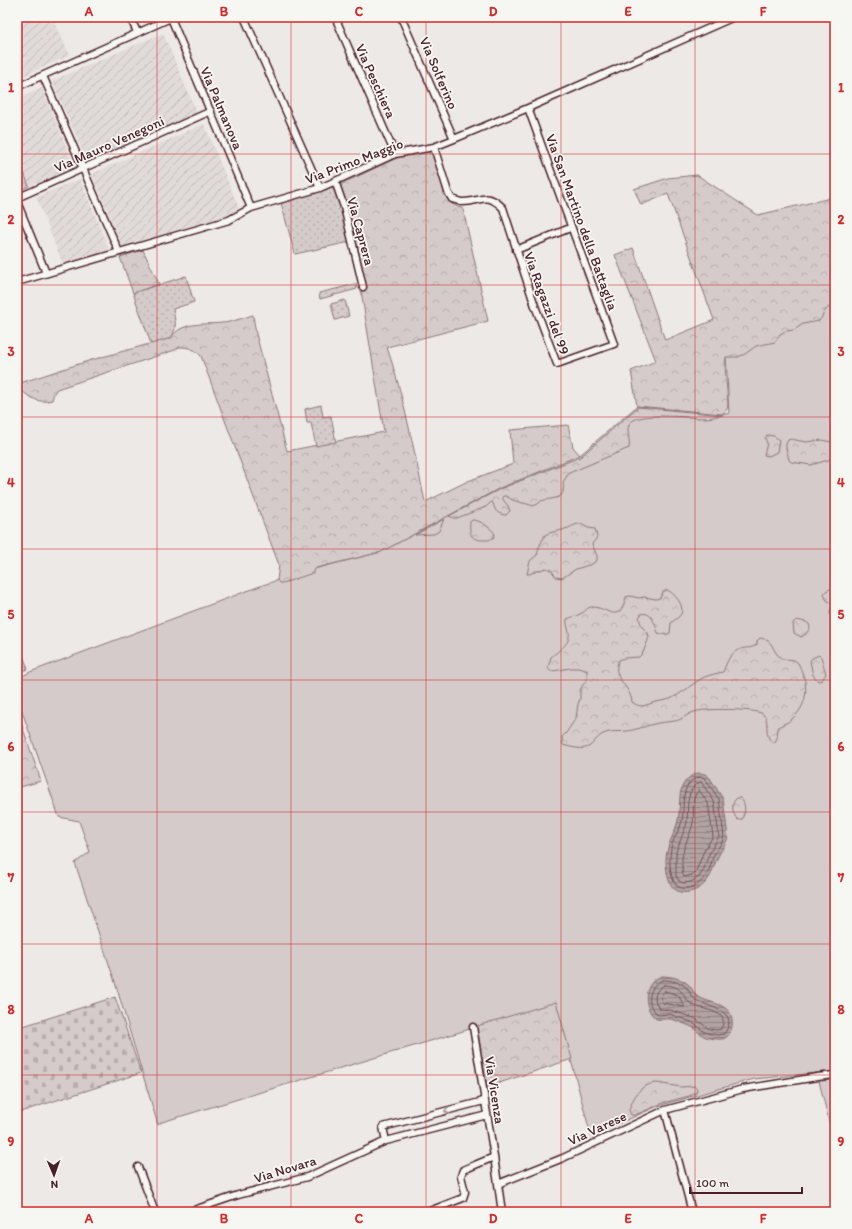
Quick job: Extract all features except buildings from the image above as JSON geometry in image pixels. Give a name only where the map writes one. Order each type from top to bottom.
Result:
[{"type":"street","points":[[130,17],[137,32]]},
{"type":"street","points":[[244,17],[320,188]]},
{"type":"street","name":"Via Peschiera","points":[[335,17],[395,154]]},
{"type":"street","name":"Via Solferino","points":[[401,17],[454,139]]},
{"type":"street","name":"Via Primo Maggio","points":[[17,282],[229,220],[252,208],[320,188],[395,154],[434,147],[528,108],[734,17]]},
{"type":"street","points":[[17,87],[137,32],[172,18]]},
{"type":"street","name":"Via Palmanova","points":[[172,18],[252,208]]},
{"type":"street","points":[[43,76],[119,252]]},
{"type":"street","name":"Via San Martino della Battaglia","points":[[528,108],[570,228],[614,344],[557,364]]},
{"type":"street","name":"Via Mauro Venegoni","points":[[17,198],[211,111]]},
{"type":"street","name":"Via Ragazzi del 99","points":[[434,147],[448,192],[452,199],[462,202],[486,198],[496,201],[502,208],[535,306],[557,364]]},
{"type":"street","name":"Via Caprera","points":[[335,181],[344,207],[363,287]]},
{"type":"street","points":[[17,202],[46,273]]},
{"type":"street","points":[[516,250],[570,228]]},
{"type":"street","name":"Via Vicenza","points":[[473,1027],[494,1157]]},
{"type":"street","name":"Via Varese","points":[[498,1184],[563,1158],[665,1110],[743,1089],[817,1076],[835,1076]]},
{"type":"street","points":[[386,1141],[383,1127],[484,1101]]},
{"type":"street","points":[[665,1110],[692,1212]]},
{"type":"street","name":"Via Novara","points":[[188,1212],[238,1195],[307,1177],[386,1141],[487,1115]]},
{"type":"street","points":[[427,1212],[463,1198],[465,1192],[460,1176],[463,1170],[494,1157],[502,1212]]},
{"type":"street","points":[[138,1167],[155,1212]]},
{"type":"shaded area","points":[[17,17],[67,17],[54,23],[70,55],[17,79]]},
{"type":"shaded area","points":[[163,33],[197,113],[87,161],[52,81]]},
{"type":"shaded area","points":[[42,88],[74,165],[73,169],[29,186],[17,155],[17,99]]},
{"type":"shaded area","points":[[204,124],[239,208],[229,215],[122,246],[92,174]]},
{"type":"shaded area","points":[[80,179],[109,250],[63,264],[36,197]]},
{"type":"green space","points":[[425,152],[435,156],[445,196],[452,204],[463,209],[488,321],[387,347],[404,405],[425,502],[468,481],[513,464],[510,430],[568,425],[573,447],[580,455],[500,488],[381,552],[316,568],[313,573],[279,583],[277,580],[279,565],[201,356],[194,350],[179,347],[175,350],[57,389],[52,400],[39,401],[20,390],[17,391],[17,384],[88,361],[171,338],[182,328],[197,324],[229,322],[253,315],[256,334],[287,451],[384,432],[357,266],[339,185],[399,157]]},
{"type":"green space","points":[[17,155],[29,186],[17,192]]},
{"type":"green space","points":[[697,175],[758,215],[835,197],[835,304],[824,312],[819,321],[803,324],[794,330],[786,331],[780,334],[775,342],[756,346],[738,357],[726,357],[725,369],[728,406],[722,414],[637,406],[631,371],[656,361],[615,255],[633,248],[665,340],[714,320],[668,194],[641,205],[634,189],[668,178]]},
{"type":"green space","points":[[334,187],[343,209],[350,242],[295,254],[281,203]]},
{"type":"green space","points":[[143,250],[159,284],[133,293],[120,257]]},
{"type":"green space","points":[[186,276],[194,302],[173,309],[175,327],[171,338],[151,344],[133,293]]},
{"type":"green space","points":[[356,284],[357,289],[320,299],[319,293]]},
{"type":"green space","points":[[345,300],[349,316],[335,320],[331,304]]},
{"type":"green space","points":[[835,304],[835,1071],[754,1079],[658,1106],[591,1136],[556,1003],[162,1122],[158,1125],[114,979],[75,863],[90,852],[79,821],[59,817],[17,697],[17,679],[30,672],[263,585],[298,573],[381,552],[500,488],[580,455],[637,406],[729,414],[726,355]]},
{"type":"green space","points":[[321,405],[323,417],[331,416],[336,442],[316,446],[311,423],[307,423],[305,409]]},
{"type":"green space","points":[[638,407],[723,415],[704,418],[653,416],[635,419],[629,426],[629,448],[569,473],[563,482],[563,492],[558,497],[541,501],[533,506],[503,496],[502,498],[510,511],[506,515],[497,512],[493,503],[491,502],[486,507],[457,518],[449,516],[500,489],[580,457]]},
{"type":"green space","points":[[767,435],[774,436],[779,440],[777,452],[769,456],[764,455],[767,443],[765,438]]},
{"type":"green space","points":[[791,439],[806,442],[822,440],[835,443],[835,458],[811,465],[791,462],[789,460],[786,444],[788,440]]},
{"type":"green space","points":[[444,519],[439,531],[434,534],[415,535]]},
{"type":"green space","points":[[472,520],[488,526],[495,534],[494,537],[487,540],[474,538],[470,530],[470,522]]},
{"type":"green space","points":[[578,524],[595,529],[597,536],[592,544],[597,560],[592,564],[576,569],[562,578],[556,577],[551,570],[546,568],[527,574],[530,561],[537,555],[545,535],[567,529]]},
{"type":"green space","points":[[830,589],[835,589],[835,626],[830,613],[832,605],[826,599],[824,594]]},
{"type":"green space","points":[[667,590],[678,600],[682,611],[678,618],[671,623],[670,633],[666,635],[658,633],[650,616],[648,614],[641,614],[639,618],[642,627],[648,633],[649,637],[643,653],[639,657],[624,658],[619,660],[617,666],[617,672],[628,690],[632,702],[642,706],[668,700],[674,697],[702,678],[723,672],[729,658],[734,652],[755,646],[760,638],[771,643],[781,658],[794,660],[799,664],[806,687],[805,699],[800,710],[790,720],[778,727],[775,742],[772,742],[769,739],[767,722],[764,715],[761,713],[738,710],[717,710],[694,712],[678,720],[657,723],[625,731],[605,733],[590,746],[584,748],[563,745],[562,737],[576,718],[580,691],[587,680],[587,671],[582,669],[573,668],[550,671],[548,668],[551,657],[564,646],[568,640],[569,632],[567,619],[580,614],[590,607],[616,613],[620,611],[626,597],[630,596],[656,599],[660,598],[663,592]]},
{"type":"green space","points":[[796,620],[809,624],[810,628],[806,634],[801,637],[794,633],[793,623]]},
{"type":"green space","points":[[17,639],[28,669],[17,673]]},
{"type":"green space","points":[[819,655],[826,674],[822,680],[818,681],[813,675],[810,661],[812,658]]},
{"type":"green space","points":[[17,711],[41,781],[17,788]]},
{"type":"green space","points":[[737,798],[742,800],[745,808],[742,819],[738,820],[734,815],[733,809],[733,803]]},
{"type":"green space","points":[[115,997],[141,1073],[17,1113],[17,1028]]},
{"type":"green space","points":[[556,1002],[572,1059],[487,1087],[477,1026]]},
{"type":"green space","points":[[835,1080],[835,1146],[819,1081]]},
{"type":"green space","points":[[657,1083],[681,1087],[695,1086],[697,1089],[696,1093],[689,1096],[663,1103],[635,1115],[631,1115],[629,1110],[638,1092],[646,1086]]},
{"type":"water","points":[[697,773],[705,774],[710,778],[723,799],[728,837],[711,874],[702,886],[696,890],[682,892],[672,887],[668,876],[666,858],[678,820],[680,793],[682,787],[690,777]]},
{"type":"water","points":[[662,976],[673,977],[684,981],[690,986],[697,996],[727,1009],[730,1013],[732,1022],[731,1030],[728,1036],[724,1039],[714,1039],[703,1035],[692,1027],[678,1021],[655,1018],[648,1007],[646,995],[651,983]]}]
